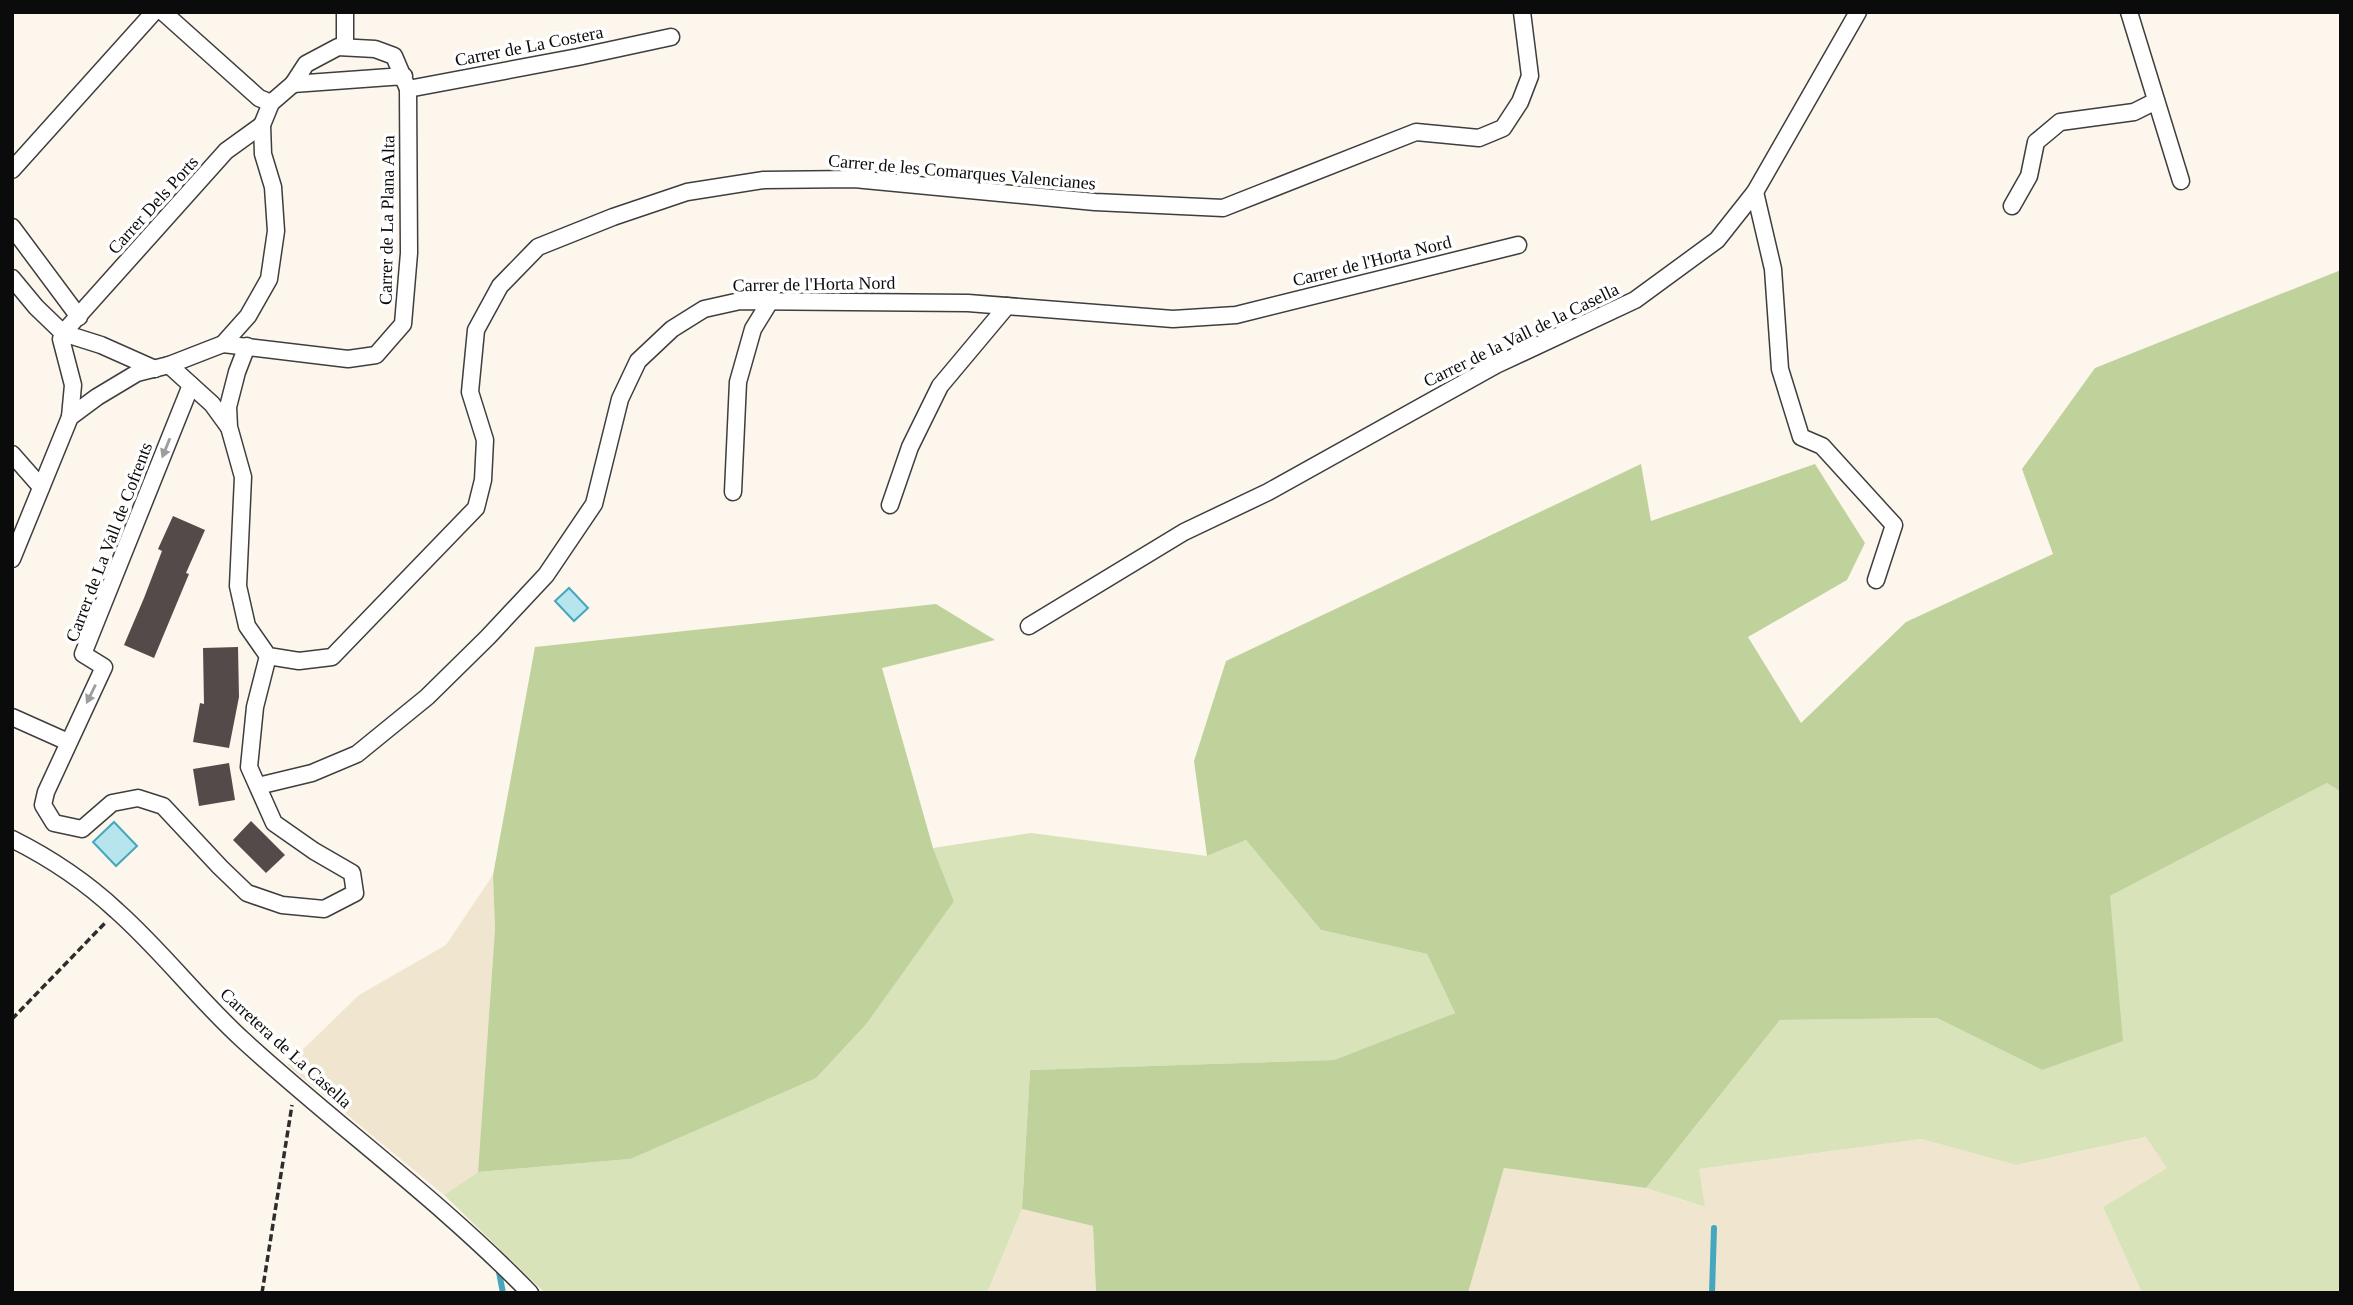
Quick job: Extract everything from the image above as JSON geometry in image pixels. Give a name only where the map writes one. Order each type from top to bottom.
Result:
[{"type":"street","points":[[12,170],[155,12]]},
{"type":"street","points":[[163,12],[259,99],[271,103]]},
{"type":"street","points":[[345,12],[345,47]]},
{"type":"street","name":"Carrer de les Comarques Valencianes","points":[[268,656],[299,661],[332,657],[476,508],[483,480],[485,440],[470,392],[476,330],[500,286],[538,247],[613,217],[687,192],[764,180],[854,179],[1095,202],[1223,208],[1416,132],[1479,138],[1503,128],[1520,102],[1530,76],[1521,12]]},
{"type":"street","name":"Carrer de la Vall de la Casella","points":[[1030,626],[1184,532],[1268,492],[1496,365],[1634,300],[1717,240],[1755,192],[1858,12]]},
{"type":"street","points":[[2129,12],[2181,181]]},
{"type":"street","name":"Carrer de La Costera","points":[[293,84],[406,82],[578,57],[671,37]]},
{"type":"street","points":[[70,417],[137,373],[162,367],[223,344],[248,316],[269,279],[276,231],[273,187],[263,154],[262,125],[271,103],[293,84],[306,64],[338,47],[375,49],[394,56],[406,82]]},
{"type":"street","name":"Carrer de La Plana Alta","points":[[223,344],[348,359],[366,357],[376,355],[403,324],[409,253],[406,82]]},
{"type":"street","points":[[2012,206],[2029,176],[2036,142],[2060,122],[2134,112],[2156,101]]},
{"type":"street","name":"Carrer Dels Ports","points":[[63,333],[226,151],[262,125]]},
{"type":"street","points":[[1755,192],[1773,269],[1780,369],[1801,436],[1822,446],[1894,525],[1876,580]]},
{"type":"street","points":[[12,228],[79,317]]},
{"type":"street","name":"Carrer de l'Horta Nord","points":[[258,786],[312,773],[357,754],[427,697],[546,575],[594,504],[620,399],[638,361],[672,329],[704,309],[740,301],[899,302],[1007,306],[1173,319],[1236,315],[1518,245]]},
{"type":"street","points":[[12,278],[36,307],[63,333],[162,367],[191,384],[212,404],[229,427]]},
{"type":"street","points":[[733,492],[738,382],[753,329],[769,303]]},
{"type":"street","points":[[890,505],[910,447],[940,386],[1007,306]]},
{"type":"street","points":[[12,559],[70,417],[73,385],[61,339],[63,333]]},
{"type":"street","points":[[12,717],[68,742],[43,805],[54,823],[82,829],[113,803],[138,798],[163,806],[247,893],[282,905],[324,909],[355,893],[352,873],[274,823],[249,767],[255,707],[268,656],[247,626],[238,586],[243,477],[229,427],[228,407],[247,346]]},
{"type":"street","name":"Carrer de La Vall de Cofrents","points":[[68,742],[104,667],[83,654],[191,384]]},
{"type":"street","points":[[12,454],[41,487]]},
{"type":"street","name":"Carretera de La Casella","points":[[12,839],[49,858],[117,910],[240,1038],[420,1189],[530,1293]]},
{"type":"path","points":[[12,1019],[117,910]]},
{"type":"path","points":[[262,1293],[295,1086]]},
{"type":"shaded area","points":[[493,875],[495,929],[478,1172],[444,1195],[287,1065],[359,995],[446,945]]},
{"type":"shaded area","points":[[2147,1137],[2168,1168],[2103,1207],[2142,1293],[1468,1293],[1504,1168],[1646,1188],[1704,1207],[1698,1169],[1921,1139],[2016,1165]]},
{"type":"shaded area","points":[[1022,1209],[1093,1226],[1096,1293],[987,1293]]},
{"type":"green space","points":[[2341,270],[2341,792],[2327,783],[2110,896],[2123,1041],[2042,1070],[1937,1018],[1780,1020],[1646,1188],[1504,1168],[1468,1293],[1096,1293],[1093,1226],[1022,1209],[1030,1070],[1334,1060],[1455,1013],[1427,954],[1321,930],[1246,840],[1207,856],[1194,761],[1226,661],[1641,464],[1651,521],[1815,464],[1865,543],[1847,580],[1748,637],[1801,723],[1906,622],[2053,554],[2022,469],[2095,368]]},
{"type":"green space","points":[[936,604],[995,640],[882,668],[933,848],[954,901],[867,1023],[816,1078],[630,1159],[478,1172],[495,929],[493,875],[535,647]]},
{"type":"green space","points":[[2327,783],[2341,792],[2341,1293],[2142,1293],[2103,1207],[2167,1168],[2146,1137],[2016,1165],[1921,1139],[1699,1169],[1705,1207],[1646,1188],[1780,1020],[1937,1018],[2042,1070],[2110,896]]},
{"type":"green space","points":[[1031,833],[1207,856],[1246,840],[1321,930],[1427,954],[1455,1013],[1334,1060],[1030,1070],[1022,1209],[987,1293],[545,1293],[444,1195],[478,1172],[630,1159],[954,901],[933,848]]},
{"type":"water","points":[[569,588],[588,608],[574,621],[555,601]]},
{"type":"water","points":[[114,822],[137,846],[116,866],[93,842]]},
{"type":"building","points":[[173,516],[205,530],[154,658],[124,645],[162,551],[158,549]]},
{"type":"building","points":[[238,647],[239,697],[229,748],[193,742],[200,703],[204,704],[203,648]]},
{"type":"building","points":[[229,763],[235,800],[199,806],[193,769]]},
{"type":"building","points":[[251,821],[285,855],[266,873],[233,840]]},
{"type":"waterway","points":[[1712,1293],[1714,1228]]},
{"type":"waterway","points":[[498,1267],[503,1293]]}]
